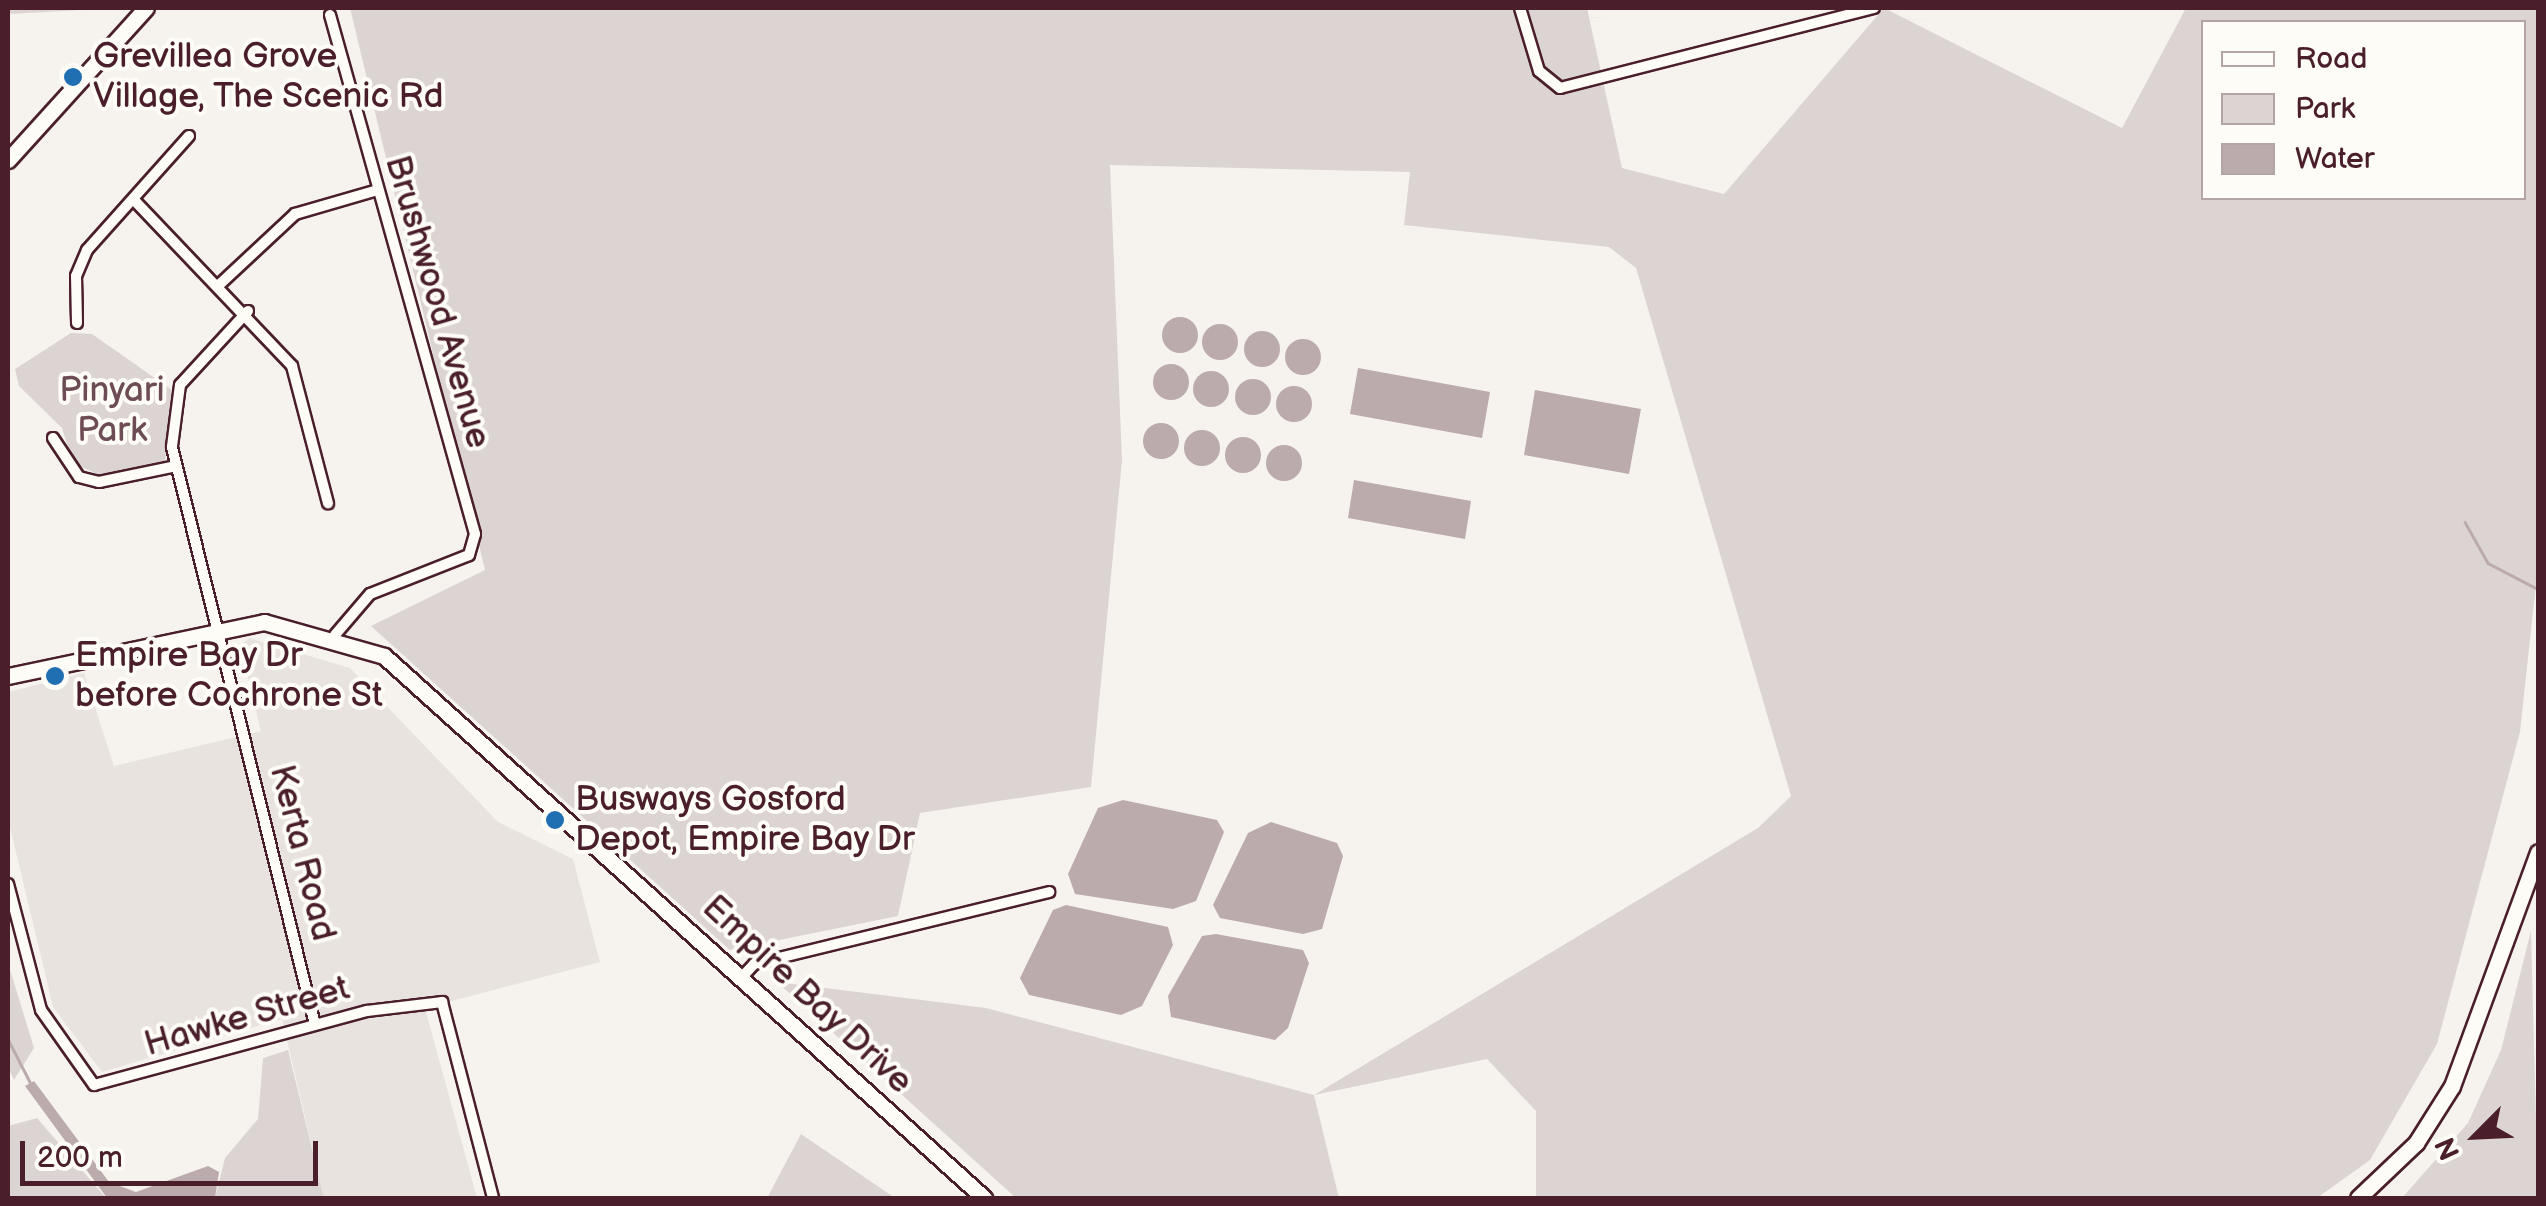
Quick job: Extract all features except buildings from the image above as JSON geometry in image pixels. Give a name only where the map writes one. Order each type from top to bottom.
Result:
[{"type":"main road","points":[[8,160],[146,8]]},
{"type":"main road","name":"Empire Bay Drive","points":[[8,676],[218,626],[264,622],[334,635],[422,683],[984,1198]]},
{"type":"main road","points":[[2358,1198],[2416,1144],[2452,1086],[2538,852]]},
{"type":"street","points":[[1520,8],[1539,71],[1560,88],[1874,8]]},
{"type":"street","name":"Brushwood Avenue","points":[[330,15],[374,190],[474,547],[370,594],[334,635]]},
{"type":"street","points":[[77,323],[76,276],[87,250],[189,136]]},
{"type":"street","points":[[220,284],[295,214],[374,190]]},
{"type":"street","points":[[134,201],[248,311],[292,366],[328,503]]},
{"type":"street","name":"Kerta Road","points":[[248,311],[180,385],[170,412],[176,466],[315,1025]]},
{"type":"street","points":[[53,438],[79,477],[99,482],[176,466]]},
{"type":"street","name":"Hawke Street","points":[[8,884],[42,1010],[83,1073],[102,1086],[315,1025],[431,997],[447,1016],[493,1198]]},
{"type":"street","points":[[742,976],[754,964],[1049,892]]},
{"type":"shaded area","points":[[249,638],[350,668],[498,822],[573,859],[600,962],[425,1008],[477,1198],[324,1198],[282,1019],[102,1072],[53,1007],[8,819],[8,692],[84,673],[114,766],[261,731],[240,646]]},
{"type":"green space","points":[[8,8],[119,8],[8,14]]},
{"type":"green space","points":[[350,8],[1587,8],[1622,168],[1724,194],[1884,8],[2122,128],[2186,8],[2538,8],[2538,566],[2520,732],[2437,1044],[2370,1160],[2317,1198],[1536,1198],[1536,1111],[1487,1059],[1314,1095],[1758,828],[1791,796],[1636,268],[1609,247],[1404,225],[1410,172],[1110,165],[1122,460],[1091,787],[920,813],[898,916],[730,950],[371,626],[485,570]]},
{"type":"green space","name":"Pinyari Park","points":[[71,333],[92,334],[172,390],[165,463],[106,478],[73,463],[62,428],[19,386],[15,369]]},
{"type":"green space","points":[[2531,931],[2538,1198],[2402,1198],[2468,1123],[2501,1050]]},
{"type":"green space","points":[[8,963],[34,1048],[14,1080],[8,1067]]},
{"type":"green space","points":[[777,982],[986,1008],[1314,1095],[1339,1198],[1016,1198]]},
{"type":"green space","points":[[288,1050],[324,1198],[215,1198],[225,1158],[258,1119],[263,1058]]},
{"type":"green space","points":[[37,1118],[106,1198],[8,1198],[8,1126]]},
{"type":"green space","points":[[801,1134],[895,1198],[767,1198]]},
{"type":"water","points":[[1180,317],[1193,322],[1198,335],[1193,348],[1180,353],[1167,348],[1162,335],[1167,322]]},
{"type":"water","points":[[1220,324],[1233,329],[1238,342],[1233,355],[1220,360],[1207,355],[1202,342],[1207,329]]},
{"type":"water","points":[[1262,331],[1275,336],[1280,349],[1275,362],[1262,367],[1249,362],[1244,349],[1249,336]]},
{"type":"water","points":[[1303,339],[1316,344],[1321,357],[1316,370],[1303,375],[1290,370],[1285,357],[1290,344]]},
{"type":"water","points":[[1171,364],[1184,369],[1189,382],[1184,395],[1171,400],[1158,395],[1153,382],[1158,369]]},
{"type":"water","points":[[1358,368],[1490,392],[1482,438],[1350,414]]},
{"type":"water","points":[[1211,371],[1224,376],[1229,389],[1224,402],[1211,407],[1198,402],[1193,389],[1198,376]]},
{"type":"water","points":[[1253,379],[1266,384],[1271,397],[1266,410],[1253,415],[1240,410],[1235,397],[1240,384]]},
{"type":"water","points":[[1294,386],[1307,391],[1312,404],[1307,417],[1294,422],[1281,417],[1276,404],[1281,391]]},
{"type":"water","points":[[1535,390],[1641,409],[1629,474],[1524,455]]},
{"type":"water","points":[[1161,423],[1174,428],[1179,441],[1174,454],[1161,459],[1148,454],[1143,441],[1148,428]]},
{"type":"water","points":[[1202,430],[1215,435],[1220,448],[1215,461],[1202,466],[1189,461],[1184,448],[1189,435]]},
{"type":"water","points":[[1243,437],[1256,442],[1261,455],[1256,468],[1243,473],[1230,468],[1225,455],[1230,442]]},
{"type":"water","points":[[1284,445],[1297,450],[1302,463],[1297,476],[1284,481],[1271,476],[1266,463],[1271,450]]},
{"type":"water","points":[[1354,480],[1471,501],[1465,539],[1348,518]]},
{"type":"water","points":[[1123,800],[1217,820],[1224,832],[1196,901],[1173,909],[1075,894],[1068,874],[1098,808]]},
{"type":"water","points":[[1271,822],[1337,843],[1343,856],[1322,929],[1303,934],[1220,918],[1213,905],[1248,833]]},
{"type":"water","points":[[1066,905],[1168,927],[1173,945],[1142,1006],[1121,1015],[1029,995],[1020,978],[1053,910]]},
{"type":"water","points":[[1216,934],[1303,950],[1309,963],[1288,1028],[1275,1040],[1171,1017],[1168,996],[1202,936]]},
{"type":"water","points":[[34,1081],[109,1182],[136,1192],[208,1166],[219,1172],[215,1198],[107,1198],[25,1086]]},
{"type":"waterway","points":[[2465,522],[2488,563],[2538,589]]},
{"type":"waterway","points":[[8,1039],[30,1082]]},
{"type":"place","name":"Grevillea Grove Village, The Scenic Rd","points":[[73,77]]},
{"type":"place","name":"Empire Bay Dr before Cochrone St","points":[[55,676]]},
{"type":"place","name":"Busways Gosford Depot, Empire Bay Dr","points":[[555,820]]}]
